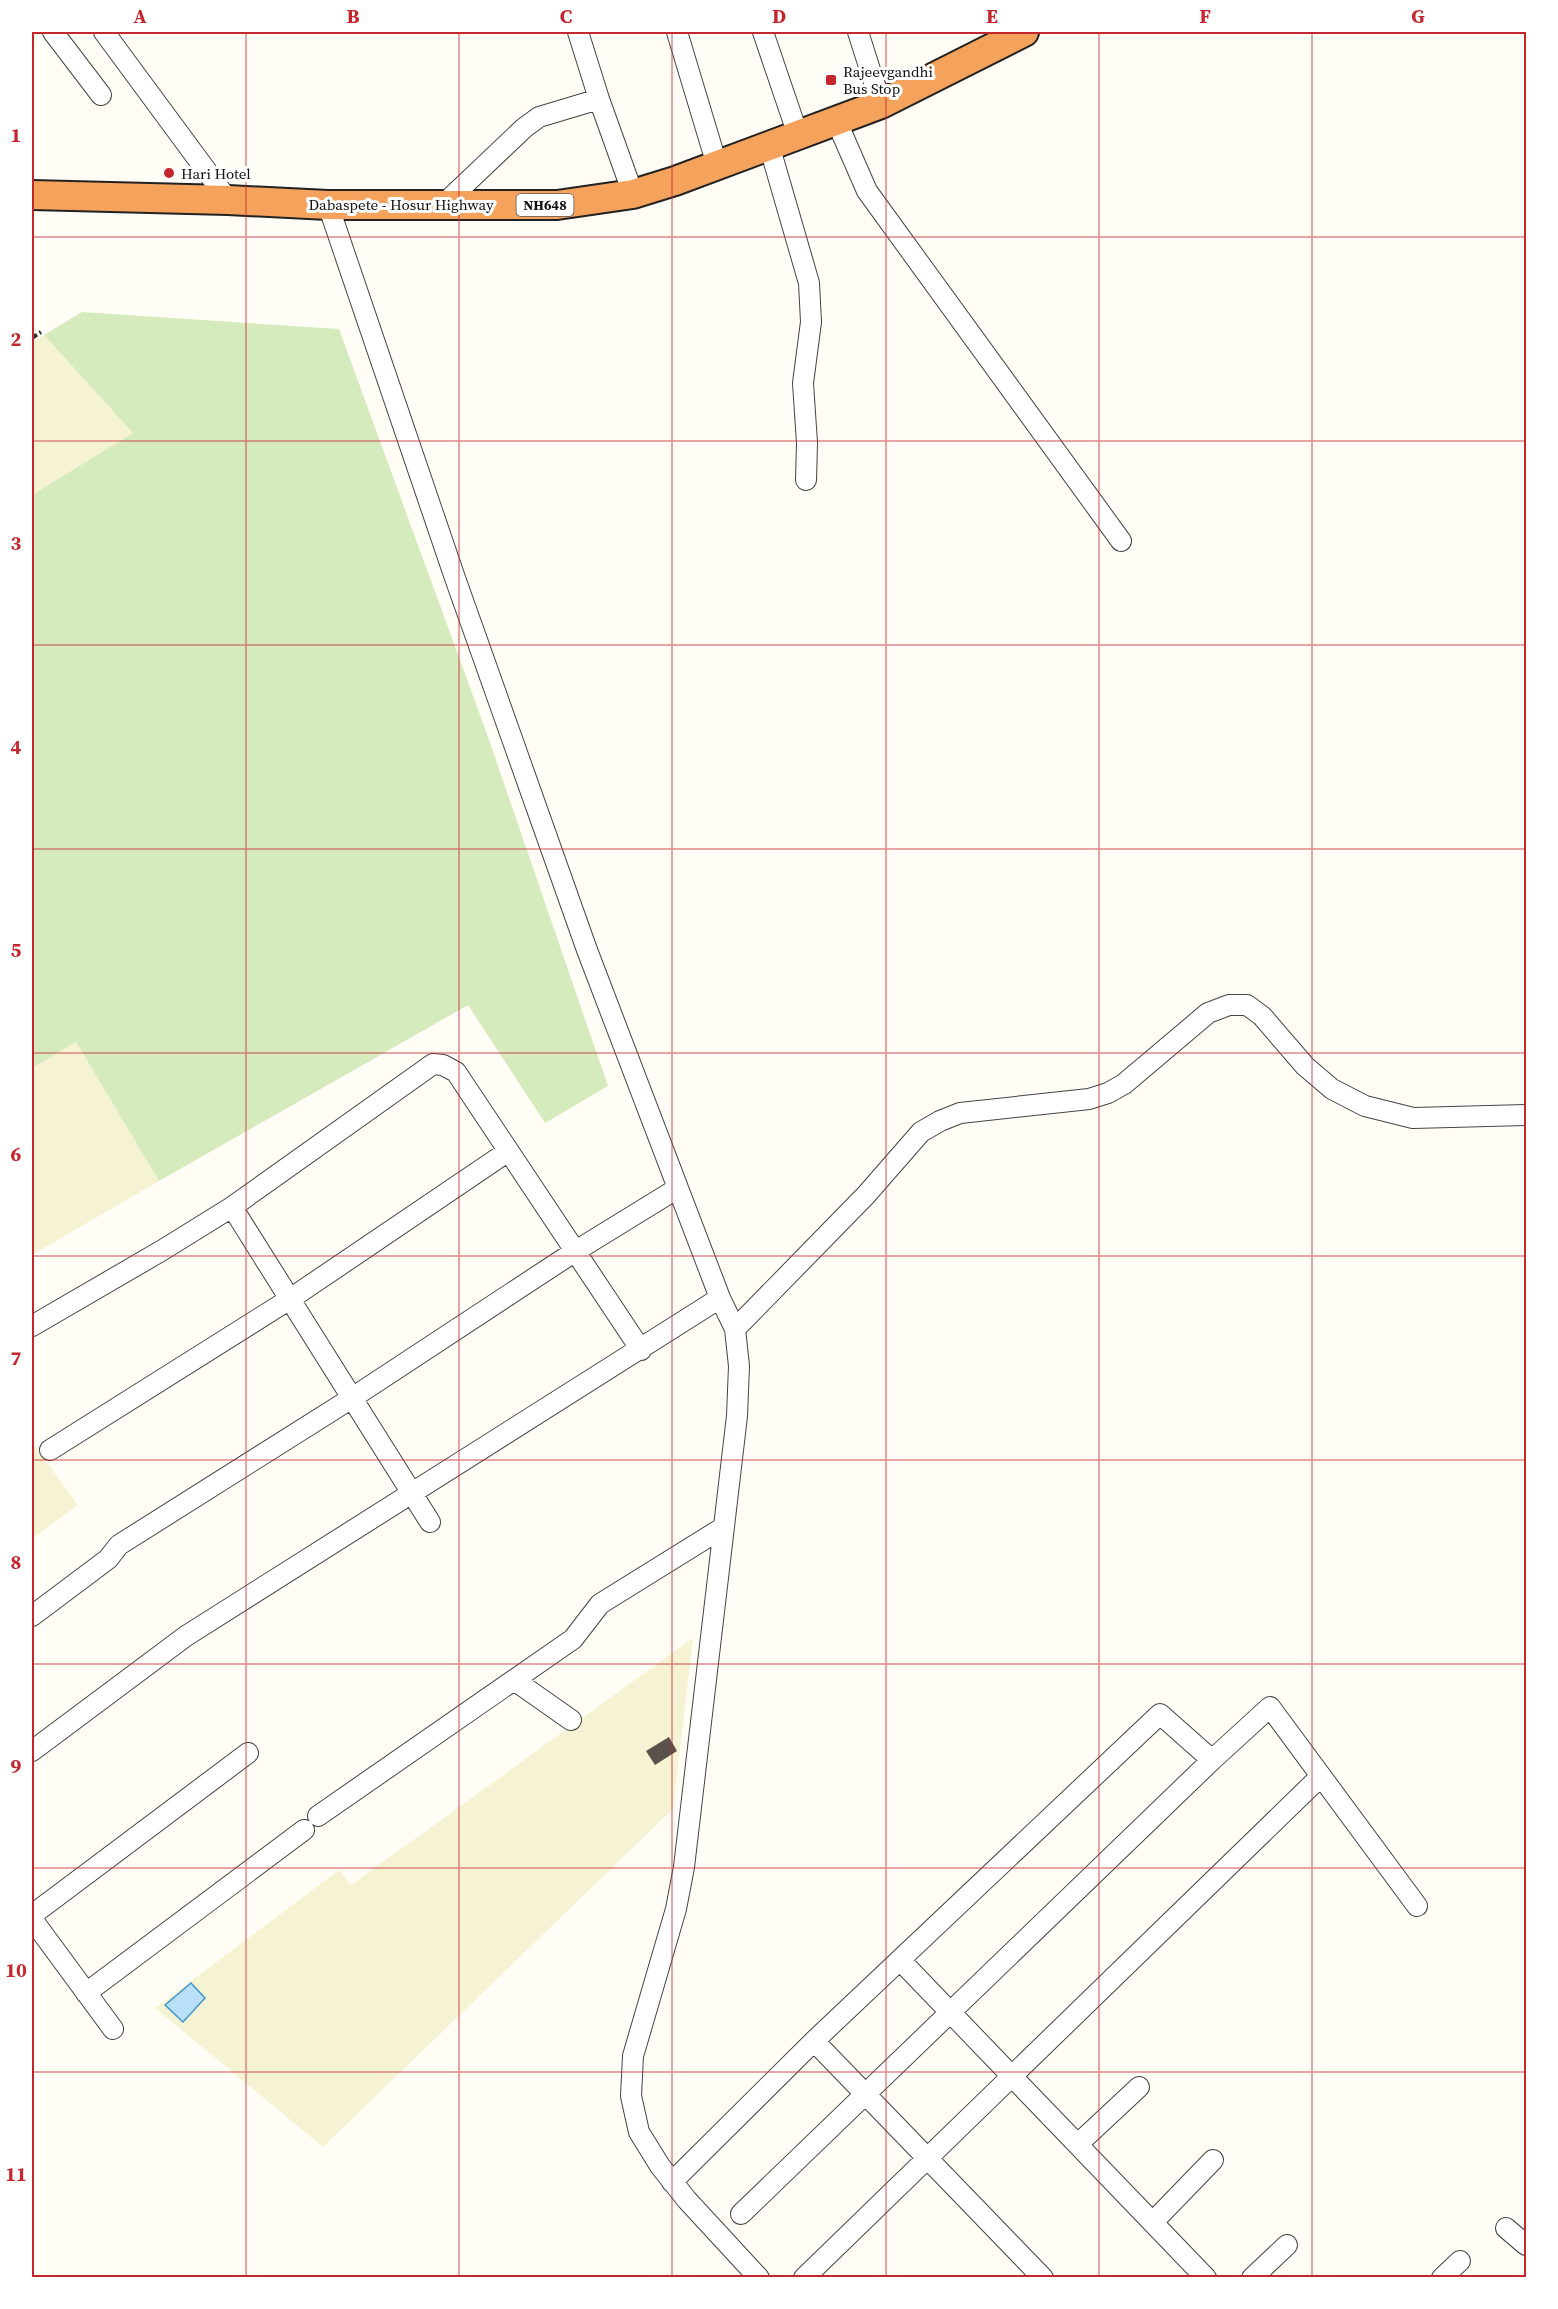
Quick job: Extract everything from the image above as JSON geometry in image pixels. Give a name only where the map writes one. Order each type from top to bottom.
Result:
[{"type":"highway","name":"Dabaspete - Hosur Highway","points":[[32,195],[328,205],[557,205],[633,194],[675,181],[881,104],[1024,32]]},
{"type":"street","points":[[53,32],[101,95]]},
{"type":"street","points":[[104,32],[228,200]]},
{"type":"street","points":[[578,32],[633,194]]},
{"type":"street","points":[[677,32],[717,165]]},
{"type":"street","points":[[763,32],[798,135]]},
{"type":"street","points":[[858,32],[881,104]]},
{"type":"street","points":[[443,205],[524,128],[540,117],[599,99]]},
{"type":"street","points":[[836,120],[867,191],[1121,541]]},
{"type":"street","points":[[769,145],[810,283],[812,322],[803,382],[807,443],[806,480]]},
{"type":"street","points":[[328,205],[459,589],[587,950],[720,1298],[735,1329],[739,1366],[737,1416],[684,1867],[676,1909],[633,2056],[631,2096],[639,2132],[672,2182],[759,2277]]},
{"type":"street","points":[[735,1329],[866,1195],[921,1132],[960,1113],[1089,1099],[1108,1094],[1124,1084],[1208,1013],[1229,1005],[1247,1005],[1262,1016],[1305,1066],[1332,1089],[1365,1106],[1413,1118],[1527,1115]]},
{"type":"street","points":[[32,1326],[232,1207],[432,1064],[443,1065],[456,1072],[640,1350]]},
{"type":"street","points":[[50,1450],[290,1299],[507,1152]]},
{"type":"street","points":[[32,1616],[108,1559],[119,1545],[352,1398],[574,1252],[678,1188]]},
{"type":"street","points":[[232,1207],[430,1522]]},
{"type":"street","points":[[32,1751],[186,1636],[720,1298]]},
{"type":"street","points":[[318,1816],[573,1639],[600,1604],[724,1527]]},
{"type":"street","points":[[514,1680],[571,1720]]},
{"type":"street","points":[[741,2214],[1212,1760],[1270,1707],[1417,1906]]},
{"type":"street","points":[[672,2182],[814,2041],[1160,1714],[1212,1760]]},
{"type":"street","points":[[113,2030],[32,1917],[248,1753]]},
{"type":"street","points":[[804,2277],[1321,1776]]},
{"type":"street","points":[[86,1993],[304,1830]]},
{"type":"street","points":[[900,1960],[1206,2277]]},
{"type":"street","points":[[814,2041],[1043,2277]]},
{"type":"street","points":[[1078,2144],[1139,2087]]},
{"type":"street","points":[[1152,2222],[1213,2160]]},
{"type":"street","points":[[1506,2228],[1527,2245]]},
{"type":"street","points":[[1252,2277],[1287,2245]]},
{"type":"street","points":[[1442,2277],[1460,2261]]},
{"type":"path","points":[[32,338],[41,332]]},
{"type":"shaded area","points":[[44,335],[133,433],[32,495],[32,342]]},
{"type":"shaded area","points":[[76,1042],[159,1181],[32,1255],[32,1068]]},
{"type":"shaded area","points":[[32,1442],[78,1505],[32,1539]]},
{"type":"shaded area","points":[[693,1638],[673,1809],[323,2147],[155,2008],[339,1870],[351,1885]]},
{"type":"green space","points":[[82,312],[339,329],[487,734],[608,1086],[545,1123],[468,1005],[159,1181],[76,1042],[32,1068],[32,495],[133,433],[44,335]]},
{"type":"water","points":[[191,1983],[205,1998],[183,2022],[165,2005]]},
{"type":"building","points":[[669,1737],[677,1751],[655,1765],[646,1751]]},
{"type":"place","name":"Rajeevgandhi Bus Stop","points":[[831,80]]},
{"type":"place","name":"Hari Hotel","points":[[169,173]]}]
